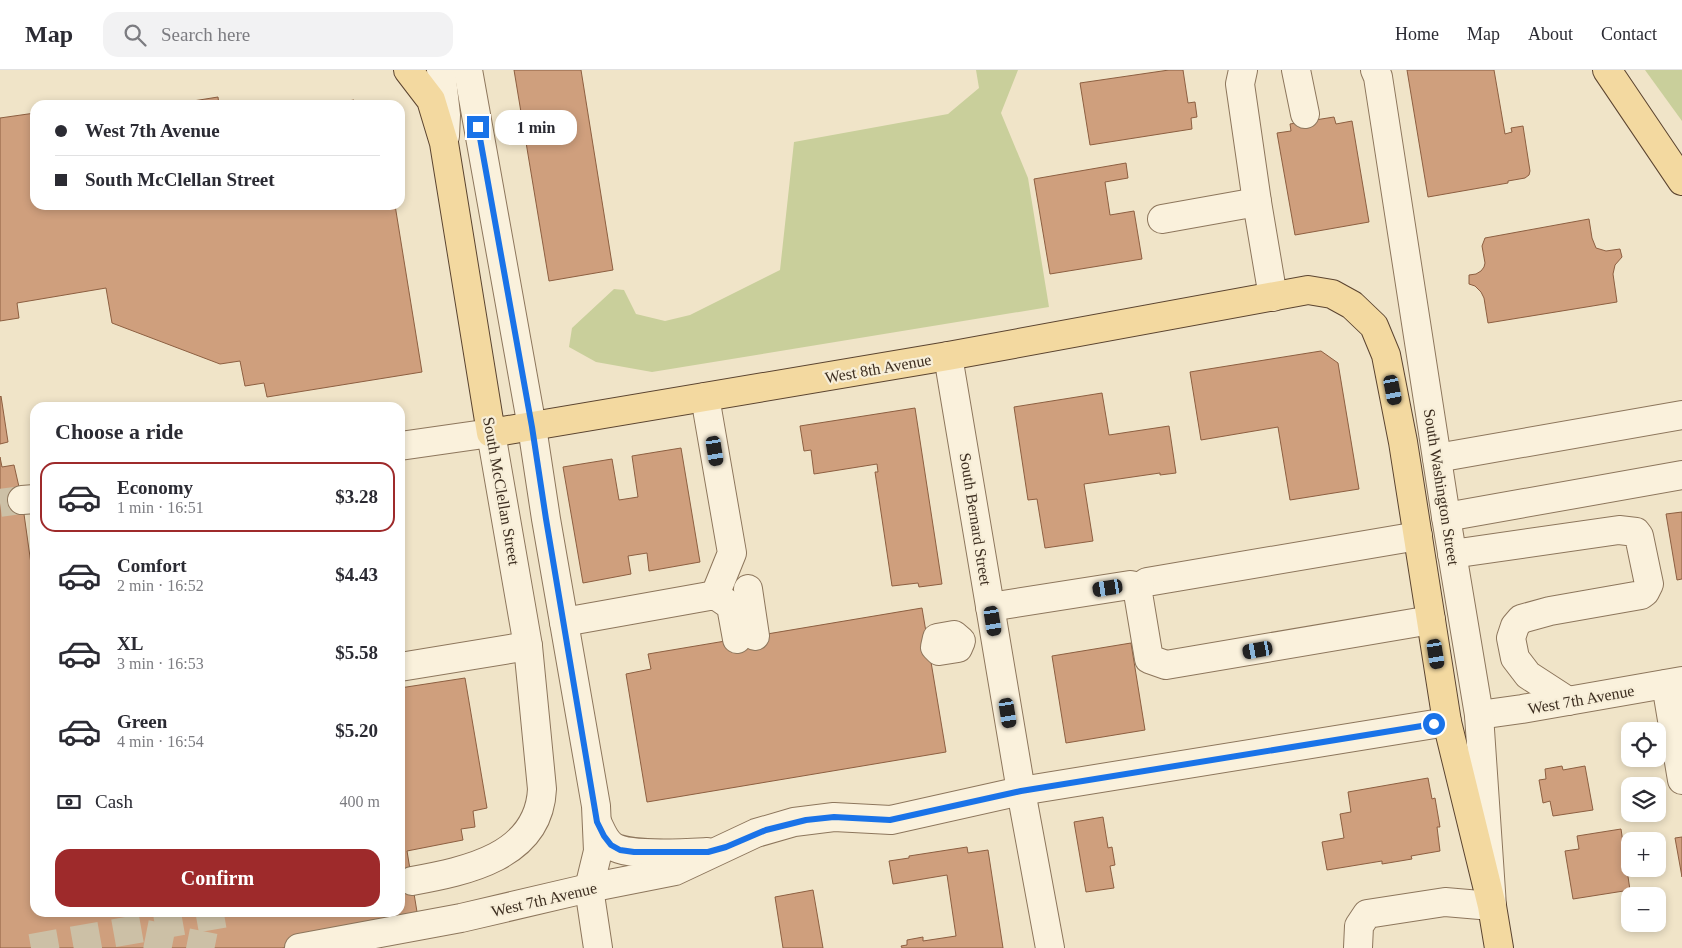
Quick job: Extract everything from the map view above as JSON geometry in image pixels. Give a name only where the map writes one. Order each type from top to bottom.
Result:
[{"type":"main road","name":"South McClellan Street","points":[[408,70],[431,100],[444,143],[492,433]]},
{"type":"main road","points":[[1608,70],[1682,181]]},
{"type":"main road","name":"West 8th Avenue","points":[[492,433],[948,356],[1308,290],[1332,294],[1352,305]]},
{"type":"main road","name":"South Washington Street","points":[[1352,305],[1374,326],[1386,355],[1403,442],[1448,722],[1492,906],[1499,948]]},
{"type":"street","name":"South McClellan Street","points":[[441,70],[446,115],[444,143]]},
{"type":"street","points":[[468,70],[532,427],[597,822],[598,851],[588,888],[598,948]]},
{"type":"street","points":[[1242,70],[1240,84],[1273,297]]},
{"type":"street","points":[[1296,70],[1305,114]]},
{"type":"street","name":"South Washington Street","points":[[1376,70],[1479,715],[1492,906]]},
{"type":"street","points":[[1162,219],[1257,202]]},
{"type":"street","name":"South Bernard Street","points":[[948,356],[1021,791],[1050,948]]},
{"type":"street","points":[[706,397],[742,571],[746,638],[731,606],[716,595]]},
{"type":"street","points":[[1437,458],[1682,415]]},
{"type":"street","name":"South McClellan Street","points":[[412,881],[470,868],[492,859],[510,848],[524,836],[535,819],[541,804],[542,789],[528,646],[492,433]]},
{"type":"street","name":"West 8th Avenue","points":[[405,445],[492,433]]},
{"type":"street","points":[[1446,516],[1682,475]]},
{"type":"street","points":[[1452,554],[1620,530],[1636,532],[1639,536],[1649,584],[1645,592],[1641,595],[1550,611],[1521,620],[1514,626],[1511,638],[1515,658],[1528,675],[1568,701]]},
{"type":"street","points":[[1418,536],[1147,582],[1140,587],[1138,593],[1149,659],[1166,665],[1431,620]]},
{"type":"street","points":[[564,622],[716,595],[742,571]]},
{"type":"street","points":[[990,607],[1130,585],[1140,587]]},
{"type":"street","points":[[932,647],[937,638],[954,635],[961,641],[995,635]]},
{"type":"street","points":[[405,666],[528,646]]},
{"type":"street","points":[[1674,682],[1682,780]]},
{"type":"street","name":"West 7th Avenue","points":[[1479,715],[1674,682]]},
{"type":"street","name":"West 7th Avenue","points":[[299,948],[461,918],[588,888],[675,872],[756,833],[794,822],[834,817],[890,820],[1021,791],[1448,722]]},
{"type":"street","name":"West 7th Avenue","points":[[597,822],[611,845],[620,850],[696,853],[726,847]]},
{"type":"street","points":[[1358,948],[1357,935],[1359,926],[1367,914],[1445,902],[1492,906]]},
{"type":"street","name":"West 7th Avenue","points":[[334,948],[359,938]]},
{"type":"green space","points":[[976,70],[1018,70],[1001,113],[1028,178],[1049,307],[652,372],[596,362],[569,347],[572,328],[614,289],[624,290],[636,314],[665,321],[690,315],[780,270],[794,142],[948,114],[979,88]]},
{"type":"green space","points":[[1645,70],[1682,70],[1682,121]]},
{"type":"building","points":[[514,70],[581,70],[613,270],[549,281]]},
{"type":"building","points":[[1169,70],[1183,70],[1188,103],[1195,102],[1197,117],[1191,118],[1192,129],[1090,145],[1080,83]]},
{"type":"building","points":[[1407,70],[1494,70],[1505,134],[1512,132],[1511,128],[1523,126],[1529,175],[1525,178],[1508,181],[1508,183],[1428,197]]},
{"type":"building","points":[[218,97],[218,100],[199,100]]},
{"type":"building","points":[[30,114],[30,210],[396,210],[422,372],[267,397],[264,383],[245,386],[240,361],[220,364],[112,323],[106,288],[17,303],[19,318],[0,321],[0,118]]},
{"type":"building","points":[[1334,117],[1336,124],[1352,121],[1369,222],[1295,235],[1277,133],[1291,131],[1290,124]]},
{"type":"building","points":[[1126,163],[1128,178],[1105,182],[1110,215],[1134,211],[1142,259],[1050,274],[1034,179]]},
{"type":"building","points":[[1589,219],[1592,238],[1596,248],[1606,251],[1620,249],[1622,257],[1615,265],[1613,274],[1617,302],[1488,323],[1484,298],[1475,286],[1469,284],[1469,275],[1476,274],[1484,267],[1482,246],[1485,238]]},
{"type":"building","points":[[1321,351],[1338,363],[1359,489],[1290,500],[1278,427],[1201,440],[1190,372]]},
{"type":"building","points":[[1102,393],[1109,435],[1169,426],[1176,473],[1160,475],[1160,473],[1084,484],[1093,541],[1045,548],[1037,499],[1028,500],[1014,407]]},
{"type":"building","points":[[0,397],[8,442],[0,444]]},
{"type":"building","points":[[915,408],[942,584],[919,587],[918,583],[892,586],[875,472],[878,472],[877,464],[814,474],[811,450],[804,451],[800,426]]},
{"type":"building","points":[[681,448],[700,562],[649,571],[647,553],[628,556],[631,574],[583,583],[563,467],[612,459],[619,500],[638,497],[632,456]]},
{"type":"building","points":[[0,457],[2,467],[14,465],[22,500],[30,557],[30,917],[405,917],[405,687],[465,678],[487,808],[473,811],[475,827],[461,829],[463,840],[407,851],[419,924],[282,948],[0,948]]},
{"type":"building","points":[[1682,512],[1682,579],[1677,580],[1666,514]]},
{"type":"building","points":[[922,608],[946,752],[647,802],[626,674],[651,669],[648,654]]},
{"type":"building","points":[[1131,643],[1145,730],[1066,743],[1052,656]]},
{"type":"building","points":[[1562,766],[1563,770],[1585,766],[1593,810],[1553,816],[1550,801],[1543,803],[1539,780],[1546,779],[1545,769]]},
{"type":"building","points":[[1428,778],[1432,799],[1435,798],[1440,827],[1437,827],[1440,851],[1411,856],[1412,859],[1382,864],[1382,861],[1327,870],[1322,842],[1344,838],[1340,814],[1351,812],[1348,792]]},
{"type":"building","points":[[1103,817],[1108,848],[1112,847],[1115,865],[1110,866],[1114,888],[1086,892],[1074,822]]},
{"type":"building","points":[[1621,829],[1621,877],[1628,877],[1630,887],[1621,887],[1621,891],[1573,899],[1565,851],[1579,849],[1577,836]]},
{"type":"building","points":[[1682,837],[1682,877],[1675,838]]},
{"type":"building","points":[[967,847],[968,853],[988,850],[1003,948],[902,948],[901,946],[907,945],[907,940],[923,937],[923,941],[956,936],[947,875],[893,884],[889,861]]},
{"type":"building","points":[[813,890],[823,948],[783,948],[775,897]]},
{"type":"tunnel","points":[[0,503],[22,500]]},
{"type":"tunnel","points":[[31,948],[205,917]]},
{"type":"tunnel","points":[[146,934],[216,948]]},
{"type":"route","points":[[478,127],[532,427],[546,519],[596,806],[597,822],[611,845],[620,850],[634,852],[708,852],[726,847],[775,826],[794,822],[834,817],[890,820],[1021,791],[1434,724]]}]
